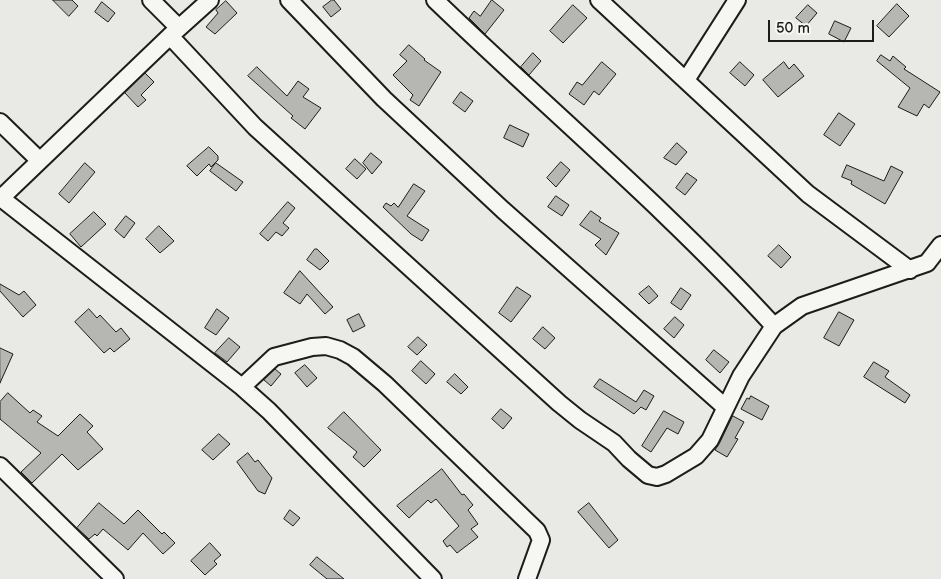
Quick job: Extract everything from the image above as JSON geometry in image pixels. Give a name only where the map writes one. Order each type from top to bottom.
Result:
[{"type":"street","points":[[151,0],[174,32],[255,126],[559,403],[614,443],[648,475],[657,477],[666,474],[696,456],[710,440],[741,376],[774,326],[802,306],[910,270],[927,262],[941,245]]},
{"type":"street","points":[[210,0],[0,198],[242,387],[269,411],[433,579]]},
{"type":"street","points":[[289,0],[384,99],[503,210],[725,407]]},
{"type":"street","points":[[435,0],[624,176],[730,278],[774,326]]},
{"type":"street","points":[[599,0],[808,194],[910,270]]},
{"type":"street","points":[[686,80],[737,0]]},
{"type":"street","points":[[0,122],[39,160]]},
{"type":"street","points":[[242,387],[274,357],[291,352],[326,346],[340,350],[353,357],[399,398],[538,531],[541,540],[527,579]]},
{"type":"street","points":[[0,466],[115,579]]},
{"type":"building","points":[[53,0],[72,0],[78,6],[69,16]]},
{"type":"building","points":[[332,0],[341,9],[331,17],[323,7]]},
{"type":"building","points":[[492,0],[504,10],[485,34],[469,18],[474,11],[480,16]]},
{"type":"building","points":[[226,1],[237,13],[215,34],[206,27],[218,13],[216,10]]},
{"type":"building","points":[[102,2],[115,13],[108,22],[95,12]]},
{"type":"building","points":[[897,4],[909,16],[889,37],[877,26]]},
{"type":"building","points":[[573,5],[587,18],[563,43],[550,31]]},
{"type":"building","points":[[808,5],[817,13],[806,26],[796,18]]},
{"type":"building","points":[[835,21],[851,28],[844,42],[829,34]]},
{"type":"building","points":[[409,45],[424,60],[441,72],[419,106],[410,100],[413,95],[393,75],[407,61],[400,55]]},
{"type":"building","points":[[533,53],[541,61],[529,75],[521,67]]},
{"type":"building","points":[[881,55],[890,61],[893,56],[906,67],[904,69],[940,92],[929,108],[924,104],[917,116],[898,107],[910,88],[877,61]]},
{"type":"building","points":[[602,62],[616,74],[599,95],[594,91],[584,105],[569,94],[577,82],[582,85]]},
{"type":"building","points":[[740,62],[754,75],[745,86],[730,73]]},
{"type":"building","points":[[784,62],[789,69],[794,64],[804,76],[778,97],[763,80]]},
{"type":"building","points":[[257,67],[287,96],[298,81],[309,89],[303,97],[321,108],[305,129],[248,76]]},
{"type":"building","points":[[145,73],[154,82],[141,95],[146,100],[138,107],[125,93]]},
{"type":"building","points":[[461,92],[473,101],[465,112],[453,103]]},
{"type":"building","points":[[839,113],[855,124],[840,146],[824,135]]},
{"type":"building","points":[[510,125],[529,134],[523,147],[504,138]]},
{"type":"building","points":[[677,143],[687,152],[676,165],[664,158]]},
{"type":"building","points":[[209,147],[218,156],[218,160],[211,167],[209,164],[197,176],[187,166]]},
{"type":"building","points":[[371,153],[382,162],[372,174],[363,163]]},
{"type":"building","points":[[355,159],[366,169],[357,179],[346,169]]},
{"type":"building","points":[[561,162],[570,170],[556,187],[547,178]]},
{"type":"building","points":[[85,163],[95,172],[69,203],[59,194]]},
{"type":"building","points":[[216,163],[243,182],[236,191],[210,171]]},
{"type":"building","points":[[847,165],[884,181],[891,166],[903,172],[885,204],[851,184],[852,181],[842,177]]},
{"type":"building","points":[[687,173],[697,180],[685,195],[676,188]]},
{"type":"building","points":[[414,184],[425,191],[407,216],[429,230],[422,241],[411,234],[383,207],[386,203],[391,206],[394,203],[398,207]]},
{"type":"building","points":[[556,196],[569,205],[562,216],[548,207]]},
{"type":"building","points":[[288,202],[295,208],[283,223],[289,228],[282,236],[276,232],[268,241],[260,234]]},
{"type":"building","points":[[591,211],[601,218],[599,221],[619,233],[606,255],[595,245],[601,239],[580,225]]},
{"type":"building","points":[[94,212],[106,224],[81,247],[70,234]]},
{"type":"building","points":[[126,216],[135,223],[124,238],[115,230]]},
{"type":"building","points":[[159,226],[174,241],[160,253],[146,239]]},
{"type":"building","points":[[779,245],[791,257],[781,268],[768,256]]},
{"type":"building","points":[[315,249],[329,261],[320,270],[307,260]]},
{"type":"building","points":[[300,271],[333,307],[325,314],[307,294],[300,304],[284,293]]},
{"type":"building","points":[[0,284],[19,295],[24,291],[36,305],[23,317],[0,291]]},
{"type":"building","points":[[649,286],[658,296],[649,304],[639,294]]},
{"type":"building","points":[[517,287],[531,296],[511,322],[499,313]]},
{"type":"building","points":[[681,288],[691,295],[681,310],[671,303]]},
{"type":"building","points":[[89,309],[97,318],[100,315],[116,332],[121,328],[130,339],[114,352],[110,348],[104,353],[75,322]]},
{"type":"building","points":[[217,309],[229,318],[216,335],[205,328]]},
{"type":"building","points":[[839,312],[854,320],[839,346],[824,338]]},
{"type":"building","points":[[359,314],[365,326],[353,332],[347,320]]},
{"type":"building","points":[[675,317],[684,325],[674,338],[664,329]]},
{"type":"building","points":[[543,327],[555,338],[545,349],[533,339]]},
{"type":"building","points":[[418,337],[427,345],[417,355],[408,347]]},
{"type":"building","points":[[229,338],[240,347],[227,362],[215,353]]},
{"type":"building","points":[[0,348],[13,354],[0,383]]},
{"type":"building","points":[[714,350],[729,362],[720,373],[706,360]]},
{"type":"building","points":[[421,361],[435,374],[426,384],[412,371]]},
{"type":"building","points":[[874,362],[889,371],[885,377],[910,395],[905,403],[864,377]]},
{"type":"building","points":[[305,365],[317,378],[307,387],[295,373]]},
{"type":"building","points":[[275,369],[281,374],[271,386],[264,380]]},
{"type":"building","points":[[455,374],[468,387],[461,394],[447,382]]},
{"type":"building","points":[[600,379],[636,402],[644,390],[654,396],[646,410],[641,407],[634,414],[594,387]]},
{"type":"building","points":[[8,393],[30,413],[33,410],[42,416],[37,422],[58,436],[80,414],[93,426],[87,432],[103,449],[78,470],[62,454],[32,483],[21,472],[41,453],[0,419],[0,402]]},
{"type":"building","points":[[751,396],[769,406],[762,420],[741,409],[747,398],[749,399]]},
{"type":"building","points":[[501,409],[512,418],[503,429],[492,419]]},
{"type":"building","points":[[664,411],[684,422],[678,434],[667,428],[651,452],[642,446]]},
{"type":"building","points":[[344,412],[381,450],[364,467],[353,457],[357,452],[328,428]]},
{"type":"building","points":[[733,416],[744,422],[735,438],[738,439],[727,457],[715,450]]},
{"type":"building","points":[[219,434],[230,444],[213,460],[202,450]]},
{"type":"building","points":[[248,453],[255,462],[258,460],[272,478],[265,494],[258,491],[237,462]]},
{"type":"building","points":[[442,469],[462,495],[464,494],[473,505],[468,510],[478,524],[471,529],[478,537],[457,553],[450,545],[447,547],[443,541],[459,526],[436,499],[431,503],[428,500],[409,518],[397,506]]},
{"type":"building","points":[[99,503],[124,524],[138,510],[162,534],[164,532],[175,543],[163,554],[143,533],[128,550],[103,529],[97,536],[95,534],[89,539],[77,528]]},
{"type":"building","points":[[589,503],[618,540],[609,548],[578,512]]},
{"type":"building","points":[[290,510],[300,518],[293,526],[284,519]]},
{"type":"building","points":[[210,543],[221,555],[214,561],[217,564],[205,575],[191,561]]},
{"type":"building","points":[[317,557],[344,579],[327,579],[310,565]]}]
